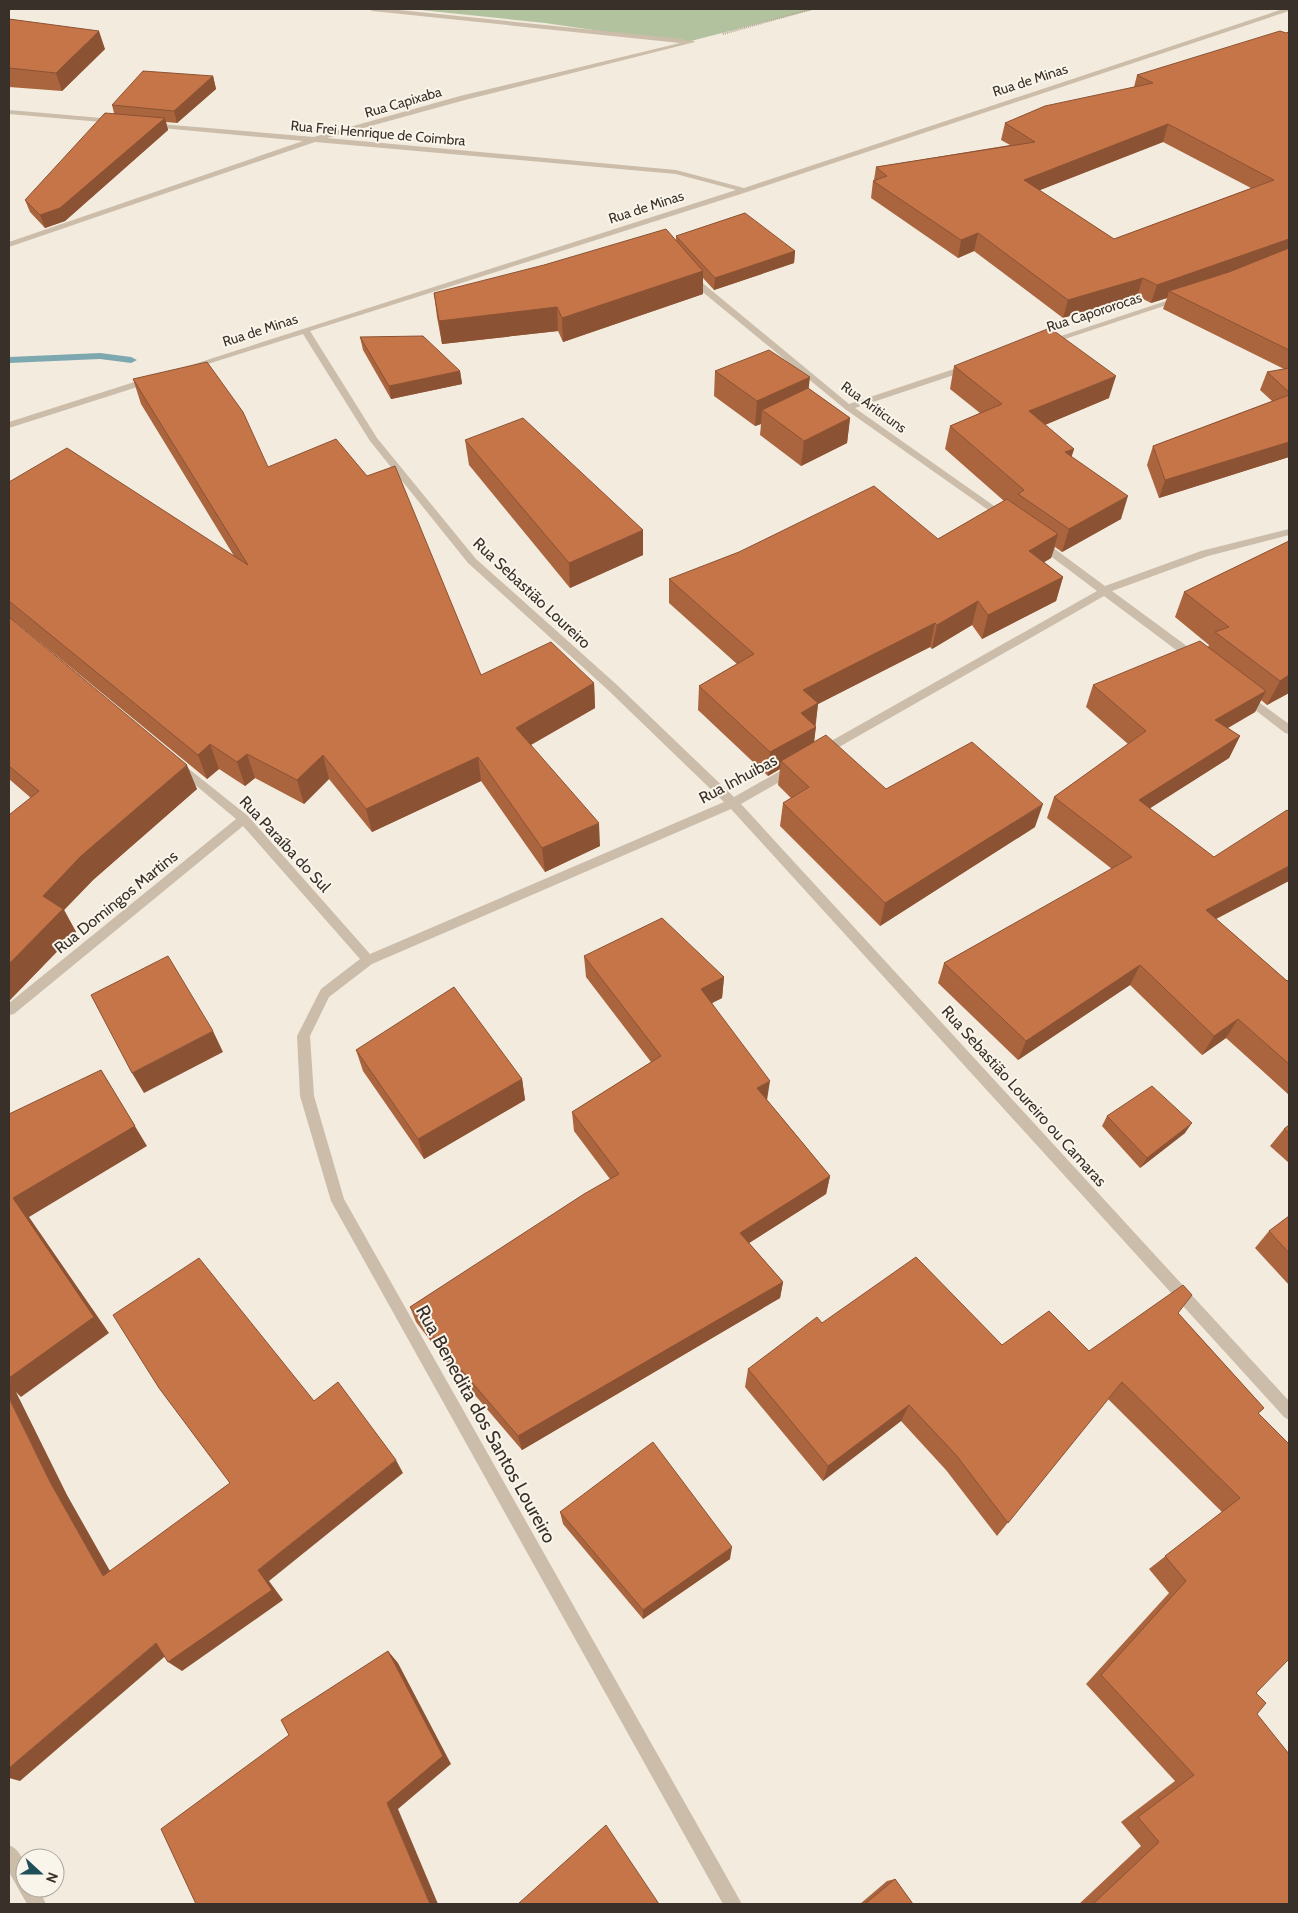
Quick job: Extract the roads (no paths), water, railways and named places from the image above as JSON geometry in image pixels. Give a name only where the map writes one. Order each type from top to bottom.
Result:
[{"type":"street","name":"Rua Capixaba","points":[[9,245],[313,140],[463,98],[692,42],[372,9]]},
{"type":"street","name":"Rua de Minas","points":[[175,372],[654,223],[744,190],[1289,9]]},
{"type":"street","points":[[9,112],[127,123]]},
{"type":"street","name":"Rua Frei Henrique de Coimbra","points":[[146,124],[676,172],[744,190]]},
{"type":"street","name":"Rua Ariticuns","points":[[686,268],[702,287],[848,407],[1009,521]]},
{"type":"street","name":"Rua Capororocas","points":[[1034,346],[1191,295]]},
{"type":"street","name":"Rua Sebastião Loureiro","points":[[305,330],[373,439],[472,561],[612,687],[733,803]]},
{"type":"street","points":[[848,407],[978,364]]},
{"type":"street","points":[[9,425],[157,378]]},
{"type":"street","points":[[1106,590],[1205,553],[1289,532]]},
{"type":"street","points":[[1033,538],[1106,590],[1205,666]]},
{"type":"street","name":"Rua Inhuibas","points":[[368,960],[733,803],[1106,590]]},
{"type":"street","points":[[1236,689],[1289,730]]},
{"type":"street","name":"Rua Paraíba do Sul","points":[[168,756],[244,819],[368,960]]},
{"type":"street","name":"Rua Sebastião Loureiro ou Camaras","points":[[733,803],[1289,1412]]},
{"type":"street","name":"Rua Domingos Martins","points":[[9,1010],[244,819]]},
{"type":"street","name":"Rua Benedita dos Santos Loureiro","points":[[368,960],[325,992],[303,1036],[307,1096],[338,1201],[733,1904]]},
{"type":"waterway","points":[[9,360],[100,356],[131,360]]}]
